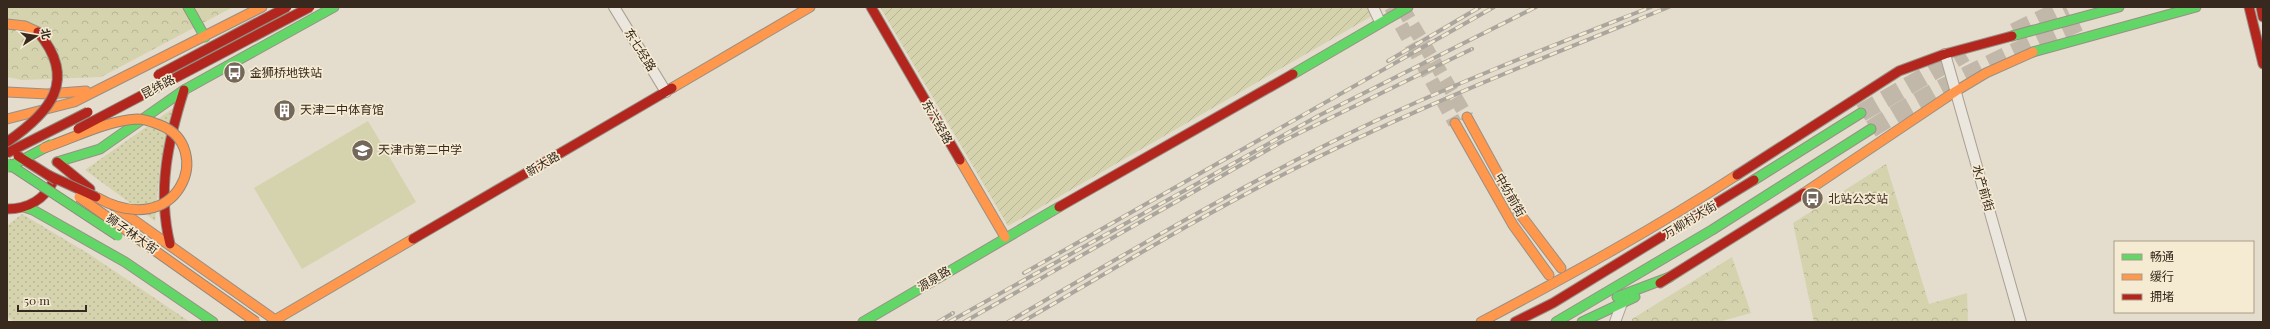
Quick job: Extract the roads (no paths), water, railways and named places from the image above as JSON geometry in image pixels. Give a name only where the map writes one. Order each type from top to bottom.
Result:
[{"type":"main road","points":[[188,7],[205,38]]},
{"type":"main road","points":[[10,119],[74,102],[205,38],[262,7]]},
{"type":"main road","name":"昆纬路","points":[[146,81],[287,7]]},
{"type":"main road","name":"昆纬路","points":[[7,168],[310,7]]},
{"type":"main road","points":[[57,162],[82,156],[100,149],[184,90],[334,7]]},
{"type":"main road","name":"新大路","points":[[277,321],[810,7]]},
{"type":"main road","name":"东六经路","points":[[870,7],[1005,237]]},
{"type":"main road","name":"源泉路","points":[[863,322],[1005,237],[1221,117],[1380,22],[1408,7]]},
{"type":"main road","points":[[1481,322],[1569,276],[1693,204],[1899,71],[1945,54],[2119,7]]},
{"type":"main road","points":[[1582,322],[1622,303],[1670,277],[1811,190],[1956,91],[2004,64],[2041,49],[2196,7]]},
{"type":"main road","points":[[2249,7],[2263,64]]},
{"type":"main road","points":[[2261,7],[2263,17]]},
{"type":"main road","points":[[7,24],[25,26],[38,32],[45,39],[56,58],[58,77],[54,95],[44,112],[38,119],[7,142]]},
{"type":"main road","points":[[7,92],[70,93],[103,88]]},
{"type":"main road","points":[[170,244],[163,214],[164,185],[175,118],[184,90]]},
{"type":"main road","points":[[7,151],[100,106]]},
{"type":"main road","name":"万柳村大街","points":[[1515,322],[1567,294],[1764,176],[1862,113]]},
{"type":"main road","name":"中纺前街","points":[[1467,117],[1520,214],[1561,268]]},
{"type":"main road","points":[[10,119],[33,124],[44,132],[51,142],[57,162],[56,176],[47,193],[35,202],[10,211]]},
{"type":"main road","points":[[44,148],[120,122],[134,120],[157,123],[175,135],[181,143],[187,161],[185,179],[178,193],[161,207],[146,210],[127,210],[110,204],[48,175]]},
{"type":"main road","points":[[1455,123],[1513,225],[1549,275]]},
{"type":"main road","name":"万柳村大街","points":[[1556,322],[1712,230],[1871,129]]},
{"type":"main road","points":[[7,138],[85,191]]},
{"type":"main road","points":[[7,138],[37,166]]},
{"type":"main road","name":"狮子林大街","points":[[7,151],[37,166],[256,322]]},
{"type":"main road","points":[[57,162],[71,175],[277,321]]},
{"type":"main road","name":"狮子林大街","points":[[7,163],[242,322]]},
{"type":"main road","points":[[24,207],[33,210],[125,262],[213,322]]},
{"type":"main road","points":[[1567,294],[1652,228]]},
{"type":"main road","points":[[1573,313],[1670,277]]},
{"type":"street","name":"东七经路","points":[[614,7],[666,92]]},
{"type":"street","points":[[1373,7],[1380,22]]},
{"type":"street","name":"水产前街","points":[[1945,54],[2021,322]]},
{"type":"street","points":[[1615,322],[1622,303]]},
{"type":"tunnel","points":[[1391,7],[1455,123]]},
{"type":"tunnel","points":[[1402,7],[1467,117]]},
{"type":"tunnel","points":[[2014,32],[2066,7]]},
{"type":"tunnel","points":[[1871,129],[1949,84],[2084,20]]},
{"type":"tunnel","points":[[1861,113],[1965,53]]},
{"type":"railway","points":[[1388,61],[1480,7]]},
{"type":"railway","points":[[1024,273],[1494,7]]},
{"type":"railway","points":[[949,322],[1318,116],[1536,7]]},
{"type":"railway","points":[[1008,322],[1187,219],[1278,169],[1324,146],[1440,92],[1651,7]]},
{"type":"railway","points":[[1022,322],[1229,203],[1345,144],[1529,63],[1669,7]]},
{"type":"railway","points":[[964,322],[1285,140],[1472,49]]},
{"type":"railway","points":[[938,322],[953,313]]},
{"type":"place","name":"金狮桥地铁站","points":[[235,73]]},
{"type":"place","name":"天津二中体育馆","points":[[284,110]]},
{"type":"place","name":"天津市第二中学","points":[[362,150]]},
{"type":"place","name":"北站公交站","points":[[1813,199]]}]
